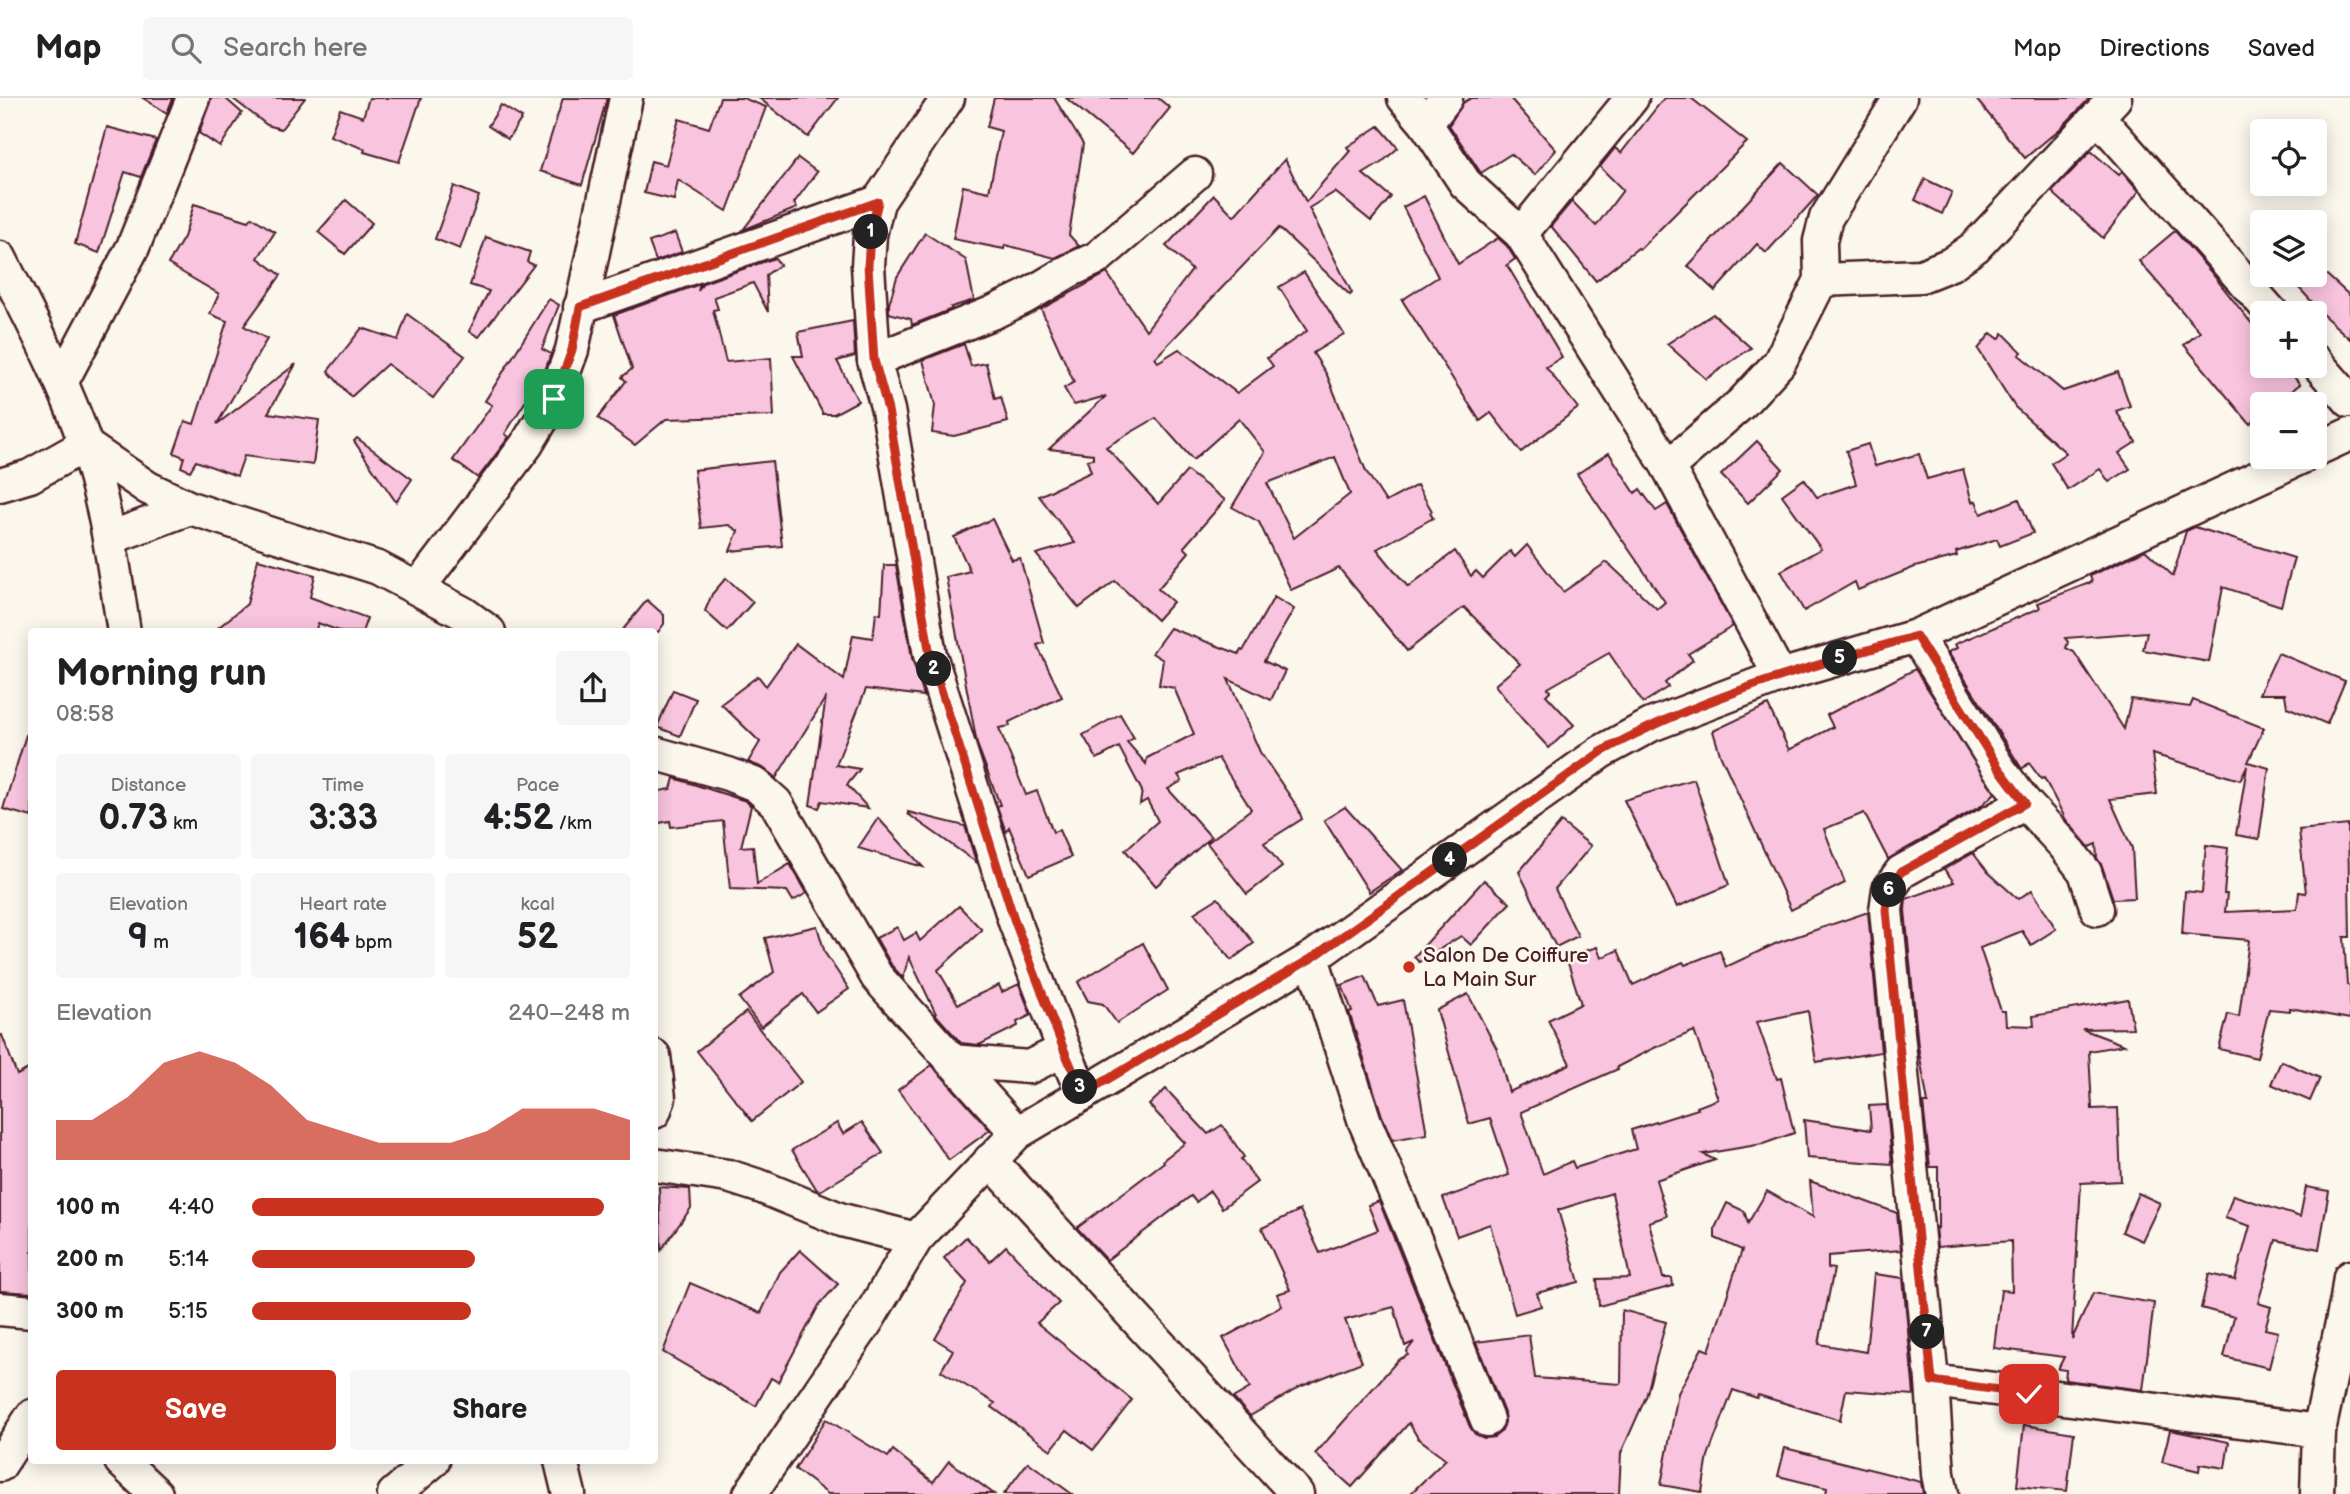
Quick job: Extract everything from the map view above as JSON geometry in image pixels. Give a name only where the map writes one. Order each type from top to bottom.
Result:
[{"type":"street","points":[[62,381],[133,247],[193,98]]},
{"type":"street","points":[[419,587],[527,444],[554,399],[572,350],[626,98]]},
{"type":"street","points":[[948,98],[878,202],[870,235],[868,266],[874,360],[888,410],[930,655],[1011,909],[1083,1094]]},
{"type":"street","points":[[1404,98],[1426,124],[1465,183],[1521,234],[1668,467],[1780,676]]},
{"type":"street","points":[[1426,124],[1446,98]]},
{"type":"street","points":[[1521,234],[1632,98]]},
{"type":"street","points":[[1668,467],[1742,403],[1779,363],[1821,280],[1819,241],[1826,218],[1900,98]]},
{"type":"street","points":[[1821,280],[1921,276],[1951,264],[1975,247],[2106,107],[2263,301]]},
{"type":"street","points":[[874,360],[1025,298],[1069,271],[1097,258],[1195,174]]},
{"type":"street","points":[[580,307],[878,202]]},
{"type":"street","points":[[0,258],[62,381],[85,444],[110,538],[123,628]]},
{"type":"street","points":[[2327,375],[2350,401]]},
{"type":"street","points":[[2327,445],[2350,434]]},
{"type":"street","points":[[0,507],[15,481],[85,444]]},
{"type":"street","points":[[85,444],[148,488],[190,508],[379,568],[419,587],[484,628]]},
{"type":"street","points":[[750,1494],[867,1321],[916,1239],[1017,1133],[1312,958],[1601,752],[1651,725],[1780,676],[1916,636],[2276,469]]},
{"type":"street","points":[[110,538],[190,508]]},
{"type":"street","points":[[1916,636],[1998,767],[2025,803],[2085,872],[2097,909]]},
{"type":"street","points":[[658,754],[756,785],[776,803],[877,977],[1017,1133]]},
{"type":"street","points":[[1942,1494],[1938,1475],[1932,1381],[1886,910],[1889,889],[1901,872],[2025,803]]},
{"type":"street","points":[[1312,958],[1365,1122],[1487,1420]]},
{"type":"street","points":[[951,1061],[1029,1066],[1064,1050]]},
{"type":"street","points":[[990,1160],[1297,1494]]},
{"type":"street","points":[[658,1165],[728,1177],[762,1187],[842,1220],[916,1239]]},
{"type":"street","points":[[2317,1494],[2319,1431],[2349,1292]]},
{"type":"street","points":[[0,1309],[28,1312]]},
{"type":"street","points":[[1932,1381],[2319,1431]]},
{"type":"street","points":[[0,1465],[28,1422]]},
{"type":"street","points":[[124,1464],[156,1494]]},
{"type":"street","points":[[394,1494],[429,1464]]},
{"type":"street","points":[[562,1464],[569,1494]]},
{"type":"building","points":[[143,98],[173,98],[167,113]]},
{"type":"building","points":[[211,98],[225,98],[242,113],[220,147],[199,133]]},
{"type":"building","points":[[232,98],[305,98],[281,129],[267,125]]},
{"type":"building","points":[[369,98],[421,98],[399,162],[364,152],[365,149],[330,136],[340,109],[363,117]]},
{"type":"building","points":[[563,98],[607,98],[582,185],[540,171]]},
{"type":"building","points":[[720,98],[743,98],[766,107],[727,211],[678,180],[674,200],[644,193],[651,161],[666,165],[679,119],[709,128]]},
{"type":"building","points":[[759,98],[838,98],[808,137]]},
{"type":"building","points":[[994,98],[1054,98],[1083,144],[1069,235],[1079,246],[1055,258],[1005,245],[1004,249],[953,239],[963,186],[989,192],[1001,131],[987,127]]},
{"type":"building","points":[[1066,98],[1158,98],[1170,108],[1133,153]]},
{"type":"building","points":[[1471,98],[1510,98],[1556,150],[1535,175],[1511,154],[1481,173],[1449,125],[1463,103]]},
{"type":"building","points":[[1664,98],[1691,98],[1747,142],[1640,249],[1596,281],[1551,226],[1572,201],[1596,226],[1623,190],[1600,167],[1615,148],[1621,153]]},
{"type":"building","points":[[1975,98],[2090,98],[2061,128],[2025,158]]},
{"type":"building","points":[[501,105],[522,118],[508,139],[488,126]]},
{"type":"building","points":[[1379,126],[1398,148],[1363,174],[1391,197],[1371,221],[1335,192],[1309,208],[1352,293],[1350,295],[1279,228],[1155,358],[1158,362],[1179,349],[1237,393],[1273,366],[1267,358],[1307,331],[1279,287],[1304,272],[1344,334],[1313,353],[1327,375],[1366,471],[1386,502],[1417,485],[1432,511],[1430,513],[1433,518],[1377,549],[1408,587],[1455,551],[1471,576],[1476,571],[1483,578],[1510,551],[1515,557],[1527,545],[1563,592],[1607,562],[1657,609],[1665,602],[1577,474],[1609,453],[1635,493],[1640,489],[1656,511],[1667,504],[1733,626],[1688,654],[1693,660],[1665,683],[1668,687],[1643,703],[1609,653],[1548,688],[1550,691],[1546,695],[1574,725],[1549,748],[1495,685],[1520,664],[1464,607],[1407,651],[1339,568],[1291,590],[1259,522],[1232,507],[1265,452],[1239,419],[1193,460],[1156,418],[1106,447],[1158,504],[1187,471],[1225,500],[1184,547],[1189,552],[1158,589],[1173,602],[1157,620],[1115,581],[1079,608],[1036,554],[1075,543],[1039,496],[1091,472],[1087,460],[1093,459],[1093,454],[1049,449],[1106,396],[1074,405],[1064,388],[1074,382],[1041,309],[1107,273],[1146,330],[1192,270],[1166,246],[1214,195],[1234,216],[1285,159],[1306,202],[1350,151],[1347,147]],"holes":[[[1335,457],[1350,494],[1294,538],[1267,483]]]},
{"type":"building","points":[[107,127],[156,140],[141,177],[125,172],[99,253],[75,244]]},
{"type":"building","points":[[2091,151],[2119,175],[2122,171],[2139,191],[2103,238],[2052,192]]},
{"type":"building","points":[[798,158],[817,172],[794,203],[797,208],[743,230]]},
{"type":"building","points":[[1783,163],[1818,195],[1766,253],[1757,244],[1715,291],[1688,266]]},
{"type":"building","points":[[1925,179],[1952,192],[1942,214],[1915,200]]},
{"type":"building","points":[[454,186],[479,196],[460,249],[435,239]]},
{"type":"building","points":[[1424,196],[1458,264],[1498,238],[1507,246],[1515,259],[1507,265],[1562,357],[1546,367],[1578,408],[1521,452],[1491,413],[1480,421],[1402,300],[1438,277],[1403,207]]},
{"type":"building","points":[[346,200],[372,223],[345,254],[318,232]]},
{"type":"building","points":[[194,204],[249,221],[252,217],[275,232],[258,258],[281,275],[244,326],[267,339],[217,424],[296,364],[268,413],[319,420],[313,465],[244,456],[237,476],[196,461],[190,471],[181,467],[184,457],[174,453],[185,421],[194,424],[227,321],[210,314],[219,294],[168,264],[184,237]]},
{"type":"building","points":[[2175,231],[2250,322],[2250,378],[2295,378],[2300,384],[2290,392],[2250,392],[2250,424],[2184,345],[2200,332],[2139,261]]},
{"type":"building","points":[[675,233],[682,252],[656,261],[649,242]]},
{"type":"building","points":[[925,233],[966,260],[974,300],[951,307],[952,309],[912,325],[911,319],[889,313],[889,304],[897,277]]},
{"type":"building","points":[[486,237],[530,252],[527,262],[534,265],[479,337],[469,331],[489,291],[470,285]]},
{"type":"building","points":[[775,258],[780,265],[766,275],[768,312],[753,283],[714,297],[718,309],[713,310],[726,362],[771,358],[774,416],[666,419],[635,445],[598,418],[626,381],[622,377],[632,369],[614,315],[700,284],[698,291],[703,283]]},
{"type":"building","points":[[2327,275],[2350,296],[2350,339],[2327,318],[2327,301],[2311,301],[2298,287],[2327,287]]},
{"type":"building","points":[[549,299],[559,305],[542,349],[551,354],[540,384],[537,383],[505,434],[509,437],[478,478],[453,460],[492,405],[485,401]]},
{"type":"building","points":[[407,314],[465,356],[433,398],[387,364],[351,397],[328,371],[362,328],[398,340]]},
{"type":"building","points":[[1713,314],[1751,348],[1706,379],[1667,344]]},
{"type":"building","points":[[853,321],[855,356],[837,361],[858,401],[834,414],[823,414],[793,356],[803,356],[798,332]]},
{"type":"building","points":[[1991,333],[1999,339],[2003,333],[2022,352],[2019,355],[2063,391],[2118,372],[2130,406],[2116,411],[2136,442],[2119,453],[2130,469],[2109,482],[2100,469],[2068,490],[2051,463],[2066,453],[2015,407],[1978,349]]},
{"type":"building","points":[[964,344],[971,366],[986,363],[995,399],[1001,397],[1008,422],[954,436],[932,433],[935,405],[923,360]]},
{"type":"building","points":[[357,438],[412,479],[396,502],[354,441]]},
{"type":"building","points":[[1757,441],[1783,469],[1748,503],[1721,475]]},
{"type":"building","points":[[1868,444],[1875,466],[1919,454],[1927,479],[1963,469],[1972,502],[1976,501],[1981,514],[2019,499],[2033,533],[2000,546],[1997,539],[1956,552],[1957,556],[1915,567],[1858,590],[1855,582],[1804,611],[1781,571],[1821,549],[1782,495],[1804,479],[1817,497],[1856,484],[1846,451]]},
{"type":"building","points":[[772,461],[782,546],[730,551],[738,531],[729,525],[701,528],[694,470]]},
{"type":"building","points":[[992,519],[1012,560],[1020,558],[1044,643],[1037,645],[1062,697],[1009,722],[1010,726],[999,728],[1026,795],[1037,791],[1053,832],[1059,830],[1071,857],[1029,875],[1009,827],[1006,832],[997,806],[1000,805],[977,744],[946,577],[970,571],[954,537]]},
{"type":"building","points":[[2195,527],[2294,558],[2281,606],[2223,587],[2209,662],[2143,650],[2147,632],[2065,638],[2068,642],[2066,648],[2074,652],[2124,729],[2131,699],[2190,707],[2193,700],[2264,728],[2248,762],[2269,768],[2259,839],[2236,835],[2247,766],[2240,780],[2152,754],[2157,794],[2110,799],[2132,848],[2135,898],[2113,899],[2097,858],[2096,844],[2089,847],[2066,820],[2044,778],[2041,779],[2029,763],[2022,769],[1948,652],[1957,648],[1955,644],[2040,608],[2038,603],[2092,582],[2090,576],[2145,550],[2173,576],[2186,531]]},
{"type":"building","points":[[258,559],[315,575],[310,597],[367,618],[363,628],[331,628],[318,623],[316,628],[218,628],[247,604]]},
{"type":"building","points":[[884,565],[896,565],[912,658],[924,696],[866,689],[836,765],[860,769],[847,785],[868,808],[822,801],[819,808],[810,805],[826,697],[776,778],[763,768],[748,762],[760,742],[721,704],[758,676],[766,686],[796,644],[844,680],[853,635],[873,638],[876,613],[881,614]]},
{"type":"building","points":[[726,578],[753,602],[727,631],[705,611],[712,594]]},
{"type":"building","points":[[1274,597],[1294,609],[1264,661],[1285,671],[1271,700],[1228,679],[1260,752],[1298,808],[1302,819],[1264,843],[1282,867],[1247,894],[1207,843],[1251,809],[1218,758],[1178,775],[1182,781],[1168,789],[1211,837],[1156,886],[1125,850],[1158,821],[1147,800],[1140,804],[1142,791],[1119,747],[1097,759],[1083,735],[1120,714],[1134,738],[1127,742],[1146,764],[1147,758],[1194,734],[1174,688],[1159,685],[1163,660],[1152,653],[1170,628],[1239,654]]},
{"type":"building","points":[[647,600],[664,615],[664,624],[658,632],[658,628],[624,628]]},
{"type":"building","points":[[2278,653],[2345,681],[2327,724],[2287,707],[2285,694],[2259,694]]},
{"type":"building","points":[[1915,669],[1995,793],[1981,806],[1888,859],[1864,813],[1824,829],[1845,883],[1791,910],[1720,754],[1713,731],[1768,705],[1789,750],[1833,727],[1827,715]]},
{"type":"building","points":[[673,690],[696,699],[680,736],[658,727]]},
{"type":"building","points":[[26,735],[28,735],[28,816],[3,809]]},
{"type":"building","points":[[674,778],[746,801],[751,806],[741,847],[753,846],[757,884],[790,864],[807,893],[793,901],[787,891],[730,889],[723,821],[671,827],[670,821],[658,823],[658,791],[671,789]]},
{"type":"building","points":[[1694,779],[1729,885],[1677,907],[1624,800]]},
{"type":"building","points":[[1345,807],[1402,870],[1369,892],[1324,820]]},
{"type":"building","points":[[908,814],[965,826],[976,862]]},
{"type":"building","points":[[878,818],[923,867],[858,848]]},
{"type":"building","points":[[1561,822],[1591,846],[1555,889],[1578,936],[1556,947],[1519,872]]},
{"type":"building","points":[[2348,825],[2350,937],[2344,937],[2347,985],[2350,986],[2350,1019],[2290,1008],[2290,1011],[2269,1009],[2257,1058],[2219,1049],[2228,1014],[2239,1017],[2249,940],[2182,934],[2185,891],[2202,893],[2206,845],[2228,848],[2225,912],[2297,909],[2299,892],[2306,893],[2299,830]]},
{"type":"building","points":[[1973,853],[1988,872],[2018,899],[2032,890],[2056,929],[2031,945],[2022,931],[1980,948],[2001,1011],[2005,1011],[2006,1025],[2034,1026],[2033,1016],[2128,999],[2133,1028],[2082,1029],[2124,1045],[2089,1051],[2092,1109],[2118,1108],[2121,1181],[2081,1183],[2072,1339],[2093,1293],[2154,1303],[2143,1390],[2065,1380],[2066,1370],[2058,1369],[2064,1357],[1994,1348],[2001,1290],[2012,1291],[2011,1241],[1937,1247],[1935,1227],[1938,1228],[1938,1167],[1930,1167],[1923,1103],[1928,1103],[1918,1046],[1906,899],[1954,882],[1944,869]]},
{"type":"building","points":[[1484,880],[1510,903],[1471,945],[1461,936],[1419,962],[1414,957]]},
{"type":"building","points":[[1218,898],[1254,943],[1231,960],[1194,913]]},
{"type":"building","points":[[959,906],[982,930],[938,970],[958,1004],[999,985],[1002,992],[1019,984],[1031,1015],[1017,1022],[1018,1026],[979,1045],[961,1043],[937,1016],[909,957],[903,978],[892,966],[876,938],[897,927],[904,940],[916,933],[920,941]]},
{"type":"building","points":[[1868,912],[1881,1052],[1816,1062],[1808,1011],[1757,1022],[1777,1079],[1781,1078],[1794,1133],[1763,1144],[1703,1154],[1715,1160],[1656,1180],[1667,1216],[1649,1222],[1663,1278],[1672,1278],[1673,1286],[1599,1306],[1597,1279],[1630,1278],[1612,1193],[1558,1210],[1579,1282],[1537,1293],[1541,1306],[1515,1314],[1490,1224],[1457,1236],[1443,1198],[1509,1175],[1490,1118],[1469,1124],[1437,1010],[1468,994],[1497,1049],[1509,1092],[1570,1064],[1548,1020],[1581,1004],[1566,957],[1597,947],[1601,958],[1618,950],[1633,985],[1683,962],[1685,965],[1720,951],[1726,967],[1777,943]],"holes":[[[1694,1031],[1718,1099],[1697,1107],[1698,1109],[1631,1130],[1636,1149],[1575,1168],[1572,1161],[1543,1174],[1521,1112],[1618,1069],[1617,1067],[1654,1048]]]},
{"type":"building","points":[[817,926],[825,953],[849,989],[816,1012],[803,994],[761,1027],[739,998],[774,972],[765,938]]},
{"type":"building","points":[[1143,943],[1168,990],[1117,1023],[1103,1004],[1088,1001],[1078,982]]},
{"type":"building","points":[[1365,976],[1378,1006],[1403,1000],[1427,1134],[1392,1140],[1382,1116],[1342,985]]},
{"type":"building","points":[[746,1012],[801,1082],[752,1121],[697,1051]]},
{"type":"building","points":[[2,1035],[17,1075],[28,1069],[28,1293],[0,1291]]},
{"type":"building","points":[[2281,1061],[2320,1078],[2310,1101],[2271,1084]]},
{"type":"building","points":[[932,1065],[990,1130],[949,1160],[898,1090]]},
{"type":"building","points":[[1166,1089],[1208,1134],[1222,1125],[1257,1182],[1222,1208],[1210,1191],[1196,1202],[1191,1196],[1107,1260],[1077,1228],[1185,1143],[1149,1105]]},
{"type":"building","points":[[1887,1105],[1892,1164],[1807,1158],[1804,1120],[1871,1130],[1869,1106]]},
{"type":"building","points":[[862,1122],[883,1153],[820,1191],[817,1190],[792,1150],[837,1123],[843,1134]]},
{"type":"building","points":[[1810,1181],[1897,1213],[1901,1250],[1828,1256],[1828,1268],[1834,1269],[1819,1344],[1866,1352],[1874,1274],[1903,1278],[1914,1395],[1846,1390],[1840,1420],[1733,1390],[1708,1456],[1702,1492],[1661,1485],[1678,1393],[1702,1348],[1709,1351],[1742,1250],[1715,1238],[1715,1228],[1727,1203],[1744,1211],[1748,1223],[1767,1191],[1813,1217]]},
{"type":"building","points":[[659,1187],[690,1189],[691,1208],[661,1250]]},
{"type":"building","points":[[2306,1187],[2329,1191],[2319,1249],[2276,1240],[2258,1303],[2271,1307],[2265,1329],[2278,1332],[2269,1368],[2224,1357],[2234,1317],[2201,1308],[2209,1274],[2235,1280],[2250,1226],[2225,1218],[2233,1195],[2300,1217]]},
{"type":"building","points":[[2138,1193],[2160,1203],[2142,1241],[2122,1232]]},
{"type":"building","points":[[1379,1201],[1470,1427],[1475,1434],[1484,1438],[1494,1437],[1502,1431],[1505,1422],[1504,1413],[1476,1342],[1529,1335],[1535,1378],[1621,1384],[1622,1310],[1666,1322],[1646,1397],[1621,1453],[1619,1494],[1410,1494],[1446,1459],[1418,1438],[1409,1423],[1352,1487],[1315,1454],[1398,1360],[1408,1355],[1407,1351],[1414,1342],[1405,1346],[1394,1307],[1345,1320],[1362,1362],[1302,1386],[1250,1416],[1233,1398],[1250,1388],[1223,1338],[1282,1306],[1277,1294],[1290,1290],[1262,1228],[1300,1210],[1320,1253],[1378,1230],[1368,1205]]},
{"type":"building","points":[[966,1237],[990,1261],[1006,1246],[1059,1303],[1037,1323],[1132,1400],[1093,1450],[1067,1430],[1051,1450],[992,1407],[995,1403],[941,1371],[953,1350],[935,1339],[967,1283],[944,1258]]},
{"type":"building","points":[[800,1250],[838,1284],[819,1305],[778,1382],[771,1378],[756,1406],[663,1352],[690,1283],[761,1313],[780,1272]]},
{"type":"building","points":[[826,1419],[888,1457],[893,1450],[933,1482],[949,1461],[994,1494],[828,1494],[795,1469]]},
{"type":"building","points":[[2024,1425],[2074,1433],[2067,1491],[2017,1486]]},
{"type":"building","points":[[2170,1430],[2229,1442],[2225,1468],[2200,1464],[2199,1471],[2162,1462]]},
{"type":"building","points":[[1785,1448],[1921,1482],[1923,1494],[1826,1494],[1827,1488],[1778,1476]]},
{"type":"building","points":[[1028,1462],[1072,1494],[1004,1494]]},
{"type":"place","name":"Salon De Coiffure La Main Sur","points":[[1409,967]]},
{"type":"route","points":[[554,399],[572,350],[580,307],[878,202],[870,235],[868,266],[874,360],[888,410],[930,655],[1015,922],[1083,1094],[1312,958],[1601,752],[1628,737],[1651,725],[1780,676],[1916,636],[1998,767],[2025,803],[1901,872],[1889,889],[1886,910],[1932,1381],[2029,1394]]}]
